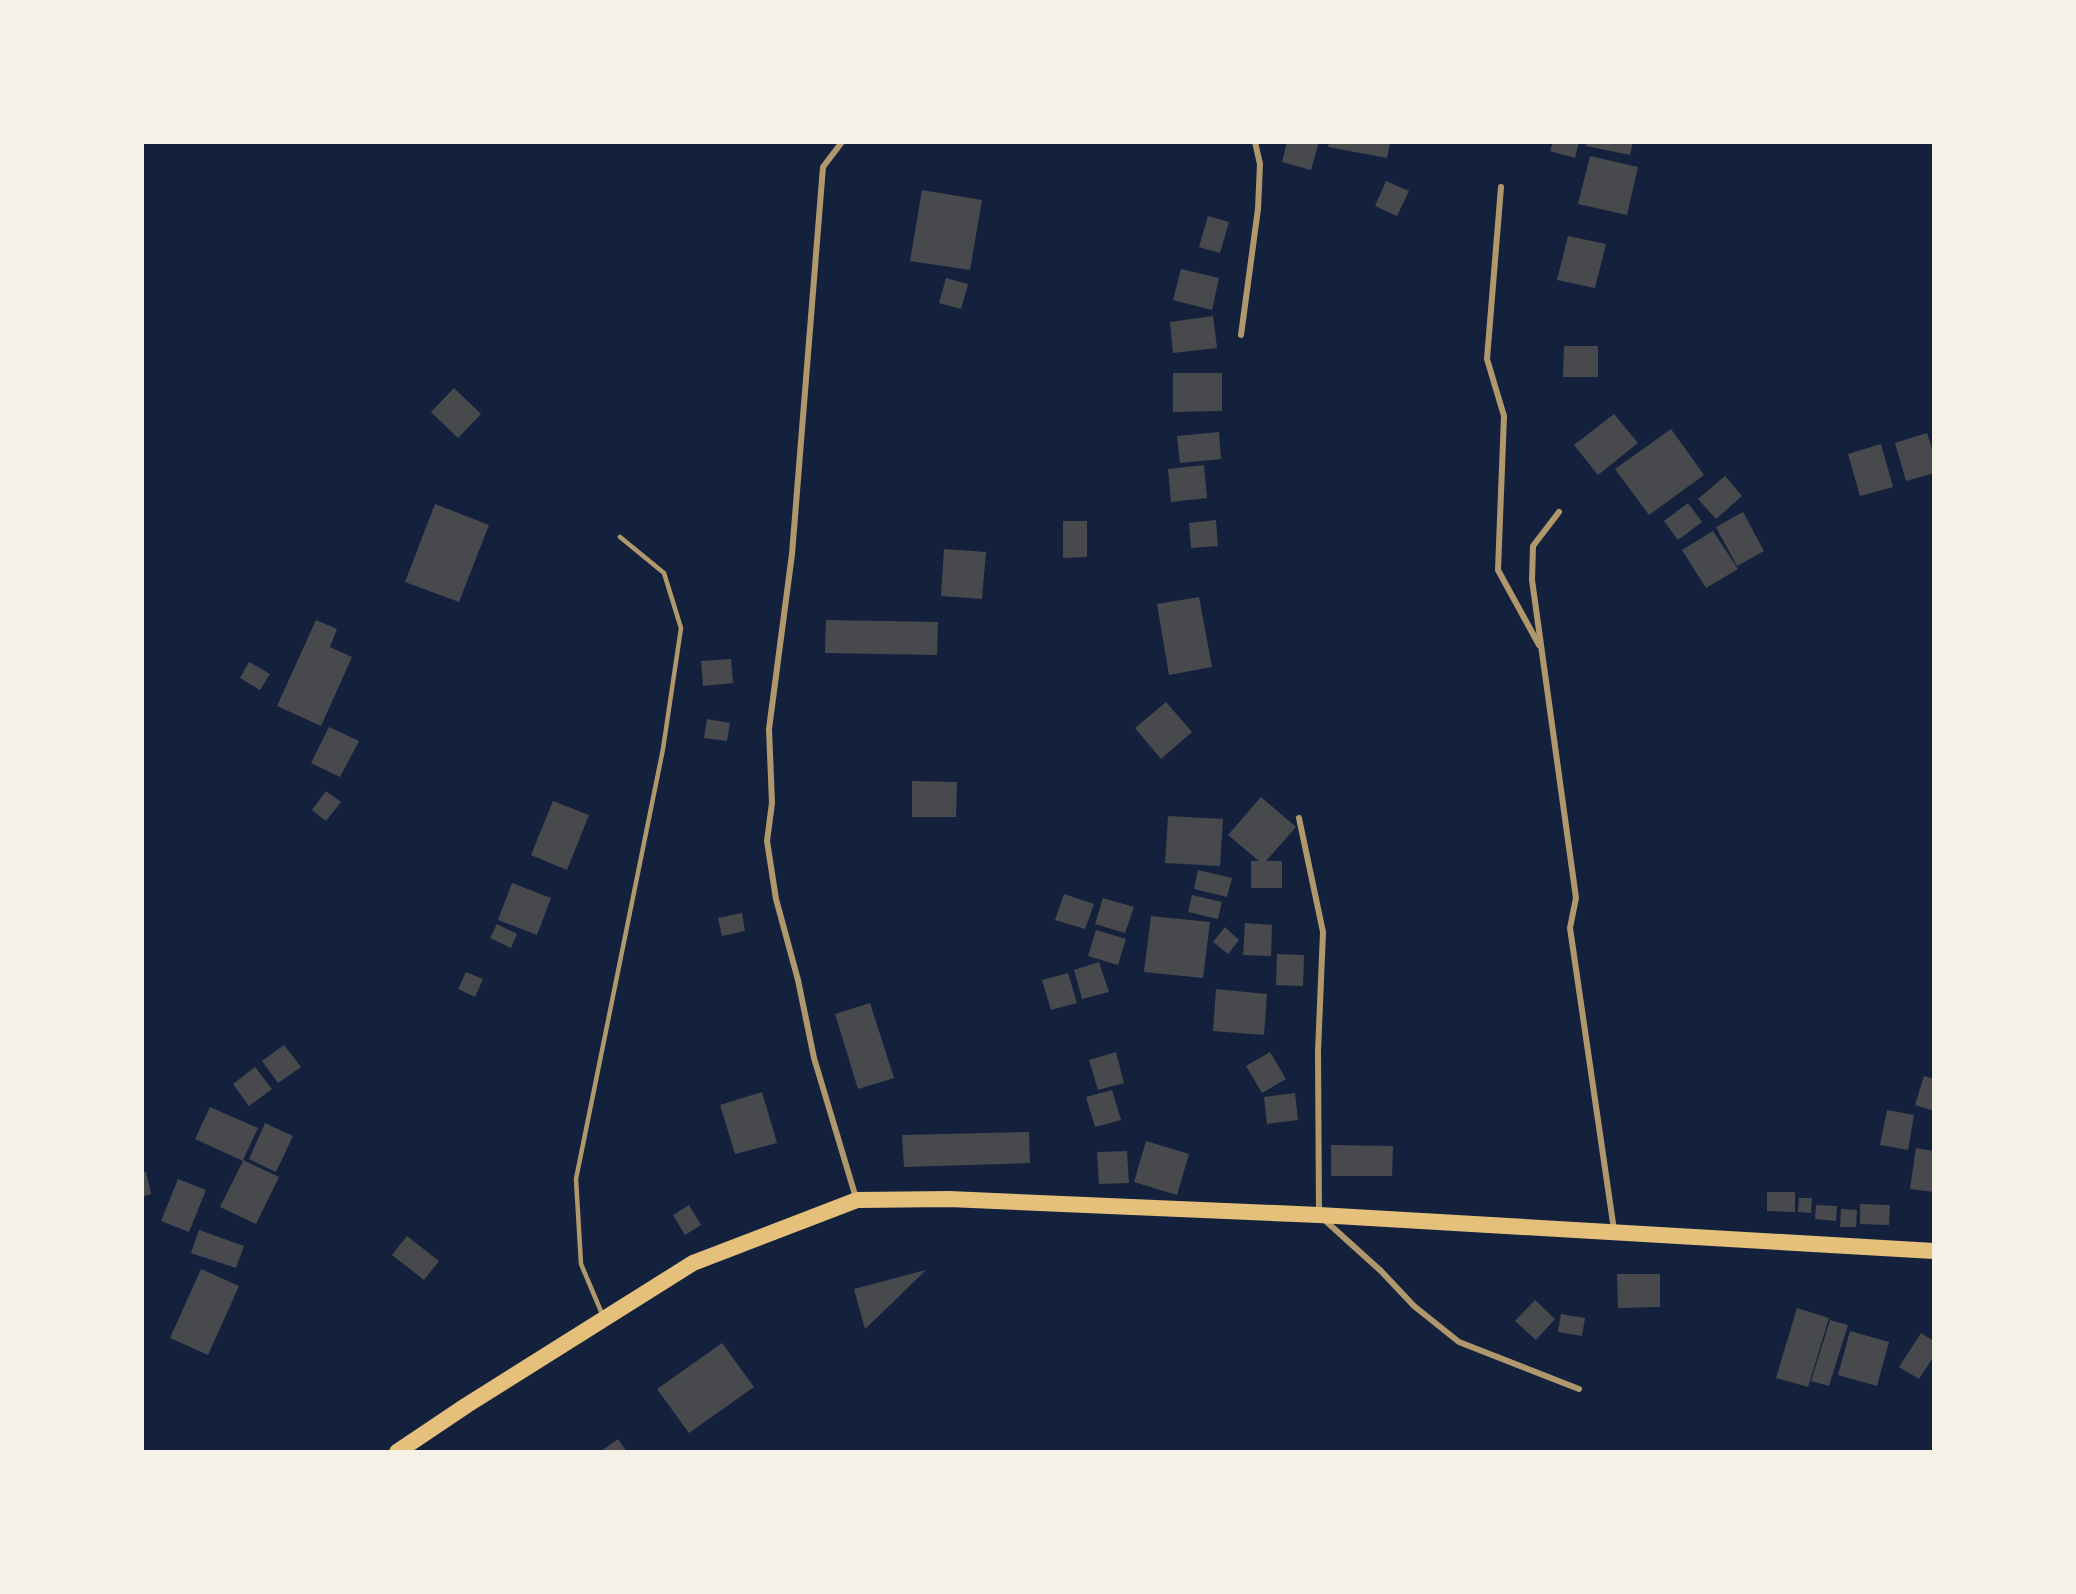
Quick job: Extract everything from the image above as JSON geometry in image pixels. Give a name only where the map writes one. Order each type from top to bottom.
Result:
[{"type":"highway","points":[[397,1452],[693,1263],[857,1200],[949,1199],[1319,1215],[1934,1251]]},
{"type":"street","points":[[842,142],[823,167],[792,554],[769,729],[772,803],[767,841],[776,899],[798,980],[814,1058],[857,1200]]},
{"type":"street","points":[[1241,335],[1257,209],[1260,164],[1255,142]]},
{"type":"street","points":[[1500,187],[1486,359],[1504,416],[1498,570],[1542,651]]},
{"type":"street","points":[[1559,512],[1533,546],[1532,580],[1576,898],[1570,928],[1615,1233]]},
{"type":"street","points":[[1299,818],[1323,932],[1318,1052],[1319,1215],[1414,1306],[1458,1342],[1579,1389]]},
{"type":"lane","points":[[603,1319],[581,1263],[576,1179],[663,748],[681,628],[664,573],[620,537]]},
{"type":"building","points":[[1287,142],[1319,142],[1311,170],[1282,162]]},
{"type":"building","points":[[1329,142],[1390,142],[1387,158],[1328,147]]},
{"type":"building","points":[[1553,142],[1579,142],[1575,158],[1550,151]]},
{"type":"building","points":[[1587,142],[1633,142],[1630,155],[1586,146]]},
{"type":"building","points":[[1590,156],[1638,167],[1627,215],[1578,204]]},
{"type":"building","points":[[1386,181],[1409,191],[1397,216],[1375,206]]},
{"type":"building","points":[[922,190],[982,200],[970,270],[910,261]]},
{"type":"building","points":[[1208,216],[1229,222],[1220,253],[1199,247]]},
{"type":"building","points":[[1568,236],[1606,244],[1595,288],[1557,280]]},
{"type":"building","points":[[1181,269],[1219,278],[1212,310],[1173,300]]},
{"type":"building","points":[[946,278],[968,284],[961,309],[939,303]]},
{"type":"building","points":[[1213,316],[1217,348],[1173,353],[1170,322]]},
{"type":"building","points":[[1564,346],[1598,346],[1598,377],[1563,377]]},
{"type":"building","points":[[1173,373],[1222,373],[1222,411],[1173,412]]},
{"type":"building","points":[[454,388],[481,414],[458,438],[431,412]]},
{"type":"building","points":[[1614,414],[1638,443],[1598,475],[1574,445]]},
{"type":"building","points":[[1671,429],[1704,475],[1649,515],[1615,469]]},
{"type":"building","points":[[1219,432],[1221,459],[1180,463],[1177,436]]},
{"type":"building","points":[[1927,433],[1934,455],[1934,473],[1906,481],[1895,443]]},
{"type":"building","points":[[1881,444],[1893,487],[1860,496],[1848,454]]},
{"type":"building","points":[[1204,465],[1207,498],[1171,502],[1168,469]]},
{"type":"building","points":[[1725,476],[1742,496],[1716,519],[1698,499]]},
{"type":"building","points":[[1688,503],[1702,522],[1678,540],[1664,521]]},
{"type":"building","points":[[435,504],[489,525],[459,602],[405,582]]},
{"type":"building","points":[[1743,512],[1764,551],[1737,566],[1716,527]]},
{"type":"building","points":[[1216,520],[1218,546],[1191,548],[1189,523]]},
{"type":"building","points":[[1063,521],[1087,521],[1087,557],[1063,558]]},
{"type":"building","points":[[1713,531],[1738,569],[1706,588],[1682,550]]},
{"type":"building","points":[[944,549],[986,552],[982,599],[941,596]]},
{"type":"building","points":[[1199,597],[1212,667],[1169,675],[1157,604]]},
{"type":"building","points":[[316,620],[337,629],[330,647],[352,657],[321,726],[277,706]]},
{"type":"building","points":[[826,620],[938,622],[937,655],[825,653]]},
{"type":"building","points":[[731,659],[733,683],[703,686],[701,661]]},
{"type":"building","points":[[249,662],[270,674],[260,690],[240,678]]},
{"type":"building","points":[[1166,702],[1192,732],[1161,759],[1135,728]]},
{"type":"building","points":[[707,719],[730,723],[727,741],[704,738]]},
{"type":"building","points":[[329,727],[359,741],[340,777],[311,763]]},
{"type":"building","points":[[912,781],[957,782],[956,817],[912,817]]},
{"type":"building","points":[[326,791],[341,802],[326,821],[312,810]]},
{"type":"building","points":[[1261,797],[1296,827],[1266,861],[1282,861],[1282,888],[1251,888],[1251,861],[1259,861],[1228,835]]},
{"type":"building","points":[[553,801],[589,815],[567,870],[531,855]]},
{"type":"building","points":[[1168,816],[1223,819],[1220,866],[1165,863]]},
{"type":"building","points":[[1198,870],[1232,878],[1227,897],[1194,889]]},
{"type":"building","points":[[512,883],[551,898],[537,935],[498,920]]},
{"type":"building","points":[[1064,894],[1094,904],[1085,929],[1055,920]]},
{"type":"building","points":[[1192,895],[1222,902],[1218,919],[1188,912]]},
{"type":"building","points":[[1103,898],[1134,907],[1125,933],[1095,924]]},
{"type":"building","points":[[742,913],[745,931],[722,936],[718,918]]},
{"type":"building","points":[[1151,916],[1210,922],[1203,978],[1144,972]]},
{"type":"building","points":[[1245,923],[1272,925],[1271,956],[1243,955]]},
{"type":"building","points":[[497,924],[517,934],[511,948],[490,938]]},
{"type":"building","points":[[1225,927],[1239,940],[1228,954],[1213,942]]},
{"type":"building","points":[[1096,930],[1126,939],[1118,965],[1088,956]]},
{"type":"building","points":[[1277,954],[1304,955],[1303,986],[1276,985]]},
{"type":"building","points":[[1099,962],[1109,992],[1082,999],[1074,970]]},
{"type":"building","points":[[466,972],[483,979],[475,997],[458,989]]},
{"type":"building","points":[[1068,973],[1077,1003],[1051,1010],[1042,980]]},
{"type":"building","points":[[1216,989],[1267,994],[1264,1035],[1213,1031]]},
{"type":"building","points":[[870,1003],[894,1078],[858,1089],[835,1014]]},
{"type":"building","points":[[284,1045],[301,1067],[278,1083],[262,1061]]},
{"type":"building","points":[[1116,1052],[1124,1083],[1098,1090],[1089,1060]]},
{"type":"building","points":[[1270,1052],[1286,1079],[1262,1093],[1246,1066]]},
{"type":"building","points":[[255,1067],[272,1089],[249,1106],[233,1084]]},
{"type":"building","points":[[1924,1076],[1934,1079],[1934,1111],[1915,1105]]},
{"type":"building","points":[[1112,1090],[1121,1120],[1095,1127],[1086,1097]]},
{"type":"building","points":[[762,1092],[777,1143],[735,1154],[720,1105]]},
{"type":"building","points":[[1295,1093],[1298,1120],[1267,1124],[1264,1097]]},
{"type":"building","points":[[210,1107],[258,1128],[243,1160],[279,1177],[256,1224],[220,1207],[243,1161],[195,1139]]},
{"type":"building","points":[[1887,1110],[1914,1115],[1908,1150],[1880,1145]]},
{"type":"building","points":[[265,1123],[293,1136],[276,1172],[249,1159]]},
{"type":"building","points":[[1029,1132],[1030,1163],[904,1167],[902,1135]]},
{"type":"building","points":[[1146,1141],[1189,1154],[1177,1195],[1134,1182]]},
{"type":"building","points":[[1331,1145],[1393,1146],[1392,1176],[1331,1176]]},
{"type":"building","points":[[1916,1148],[1934,1151],[1934,1192],[1910,1189]]},
{"type":"building","points":[[1127,1151],[1129,1183],[1099,1184],[1097,1152]]},
{"type":"building","points":[[142,1172],[146,1172],[151,1194],[142,1197]]},
{"type":"building","points":[[178,1179],[206,1190],[189,1232],[161,1221]]},
{"type":"building","points":[[1767,1192],[1795,1192],[1795,1212],[1767,1211]]},
{"type":"building","points":[[1799,1198],[1812,1198],[1811,1213],[1798,1212]]},
{"type":"building","points":[[1860,1204],[1890,1205],[1889,1225],[1860,1224]]},
{"type":"building","points":[[689,1205],[701,1225],[685,1235],[673,1215]]},
{"type":"building","points":[[1816,1205],[1837,1206],[1836,1221],[1815,1219]]},
{"type":"building","points":[[1841,1209],[1857,1210],[1856,1227],[1840,1227]]},
{"type":"building","points":[[199,1230],[244,1246],[236,1268],[191,1253]]},
{"type":"building","points":[[407,1236],[439,1261],[424,1280],[392,1255]]},
{"type":"building","points":[[201,1269],[239,1286],[208,1355],[170,1338]]},
{"type":"building","points":[[926,1270],[889,1306],[865,1329],[854,1289]]},
{"type":"building","points":[[1617,1274],[1660,1274],[1660,1307],[1618,1308]]},
{"type":"building","points":[[1535,1300],[1555,1319],[1536,1340],[1515,1321]]},
{"type":"building","points":[[1797,1308],[1829,1318],[1808,1387],[1776,1378]]},
{"type":"building","points":[[1561,1314],[1585,1318],[1582,1336],[1558,1332]]},
{"type":"building","points":[[1830,1320],[1848,1325],[1829,1386],[1811,1381]]},
{"type":"building","points":[[1850,1331],[1889,1342],[1877,1386],[1838,1375]]},
{"type":"building","points":[[1921,1333],[1934,1341],[1934,1356],[1919,1379],[1899,1367]]},
{"type":"building","points":[[722,1343],[754,1387],[689,1433],[657,1389]]},
{"type":"building","points":[[618,1439],[627,1452],[600,1452]]}]
